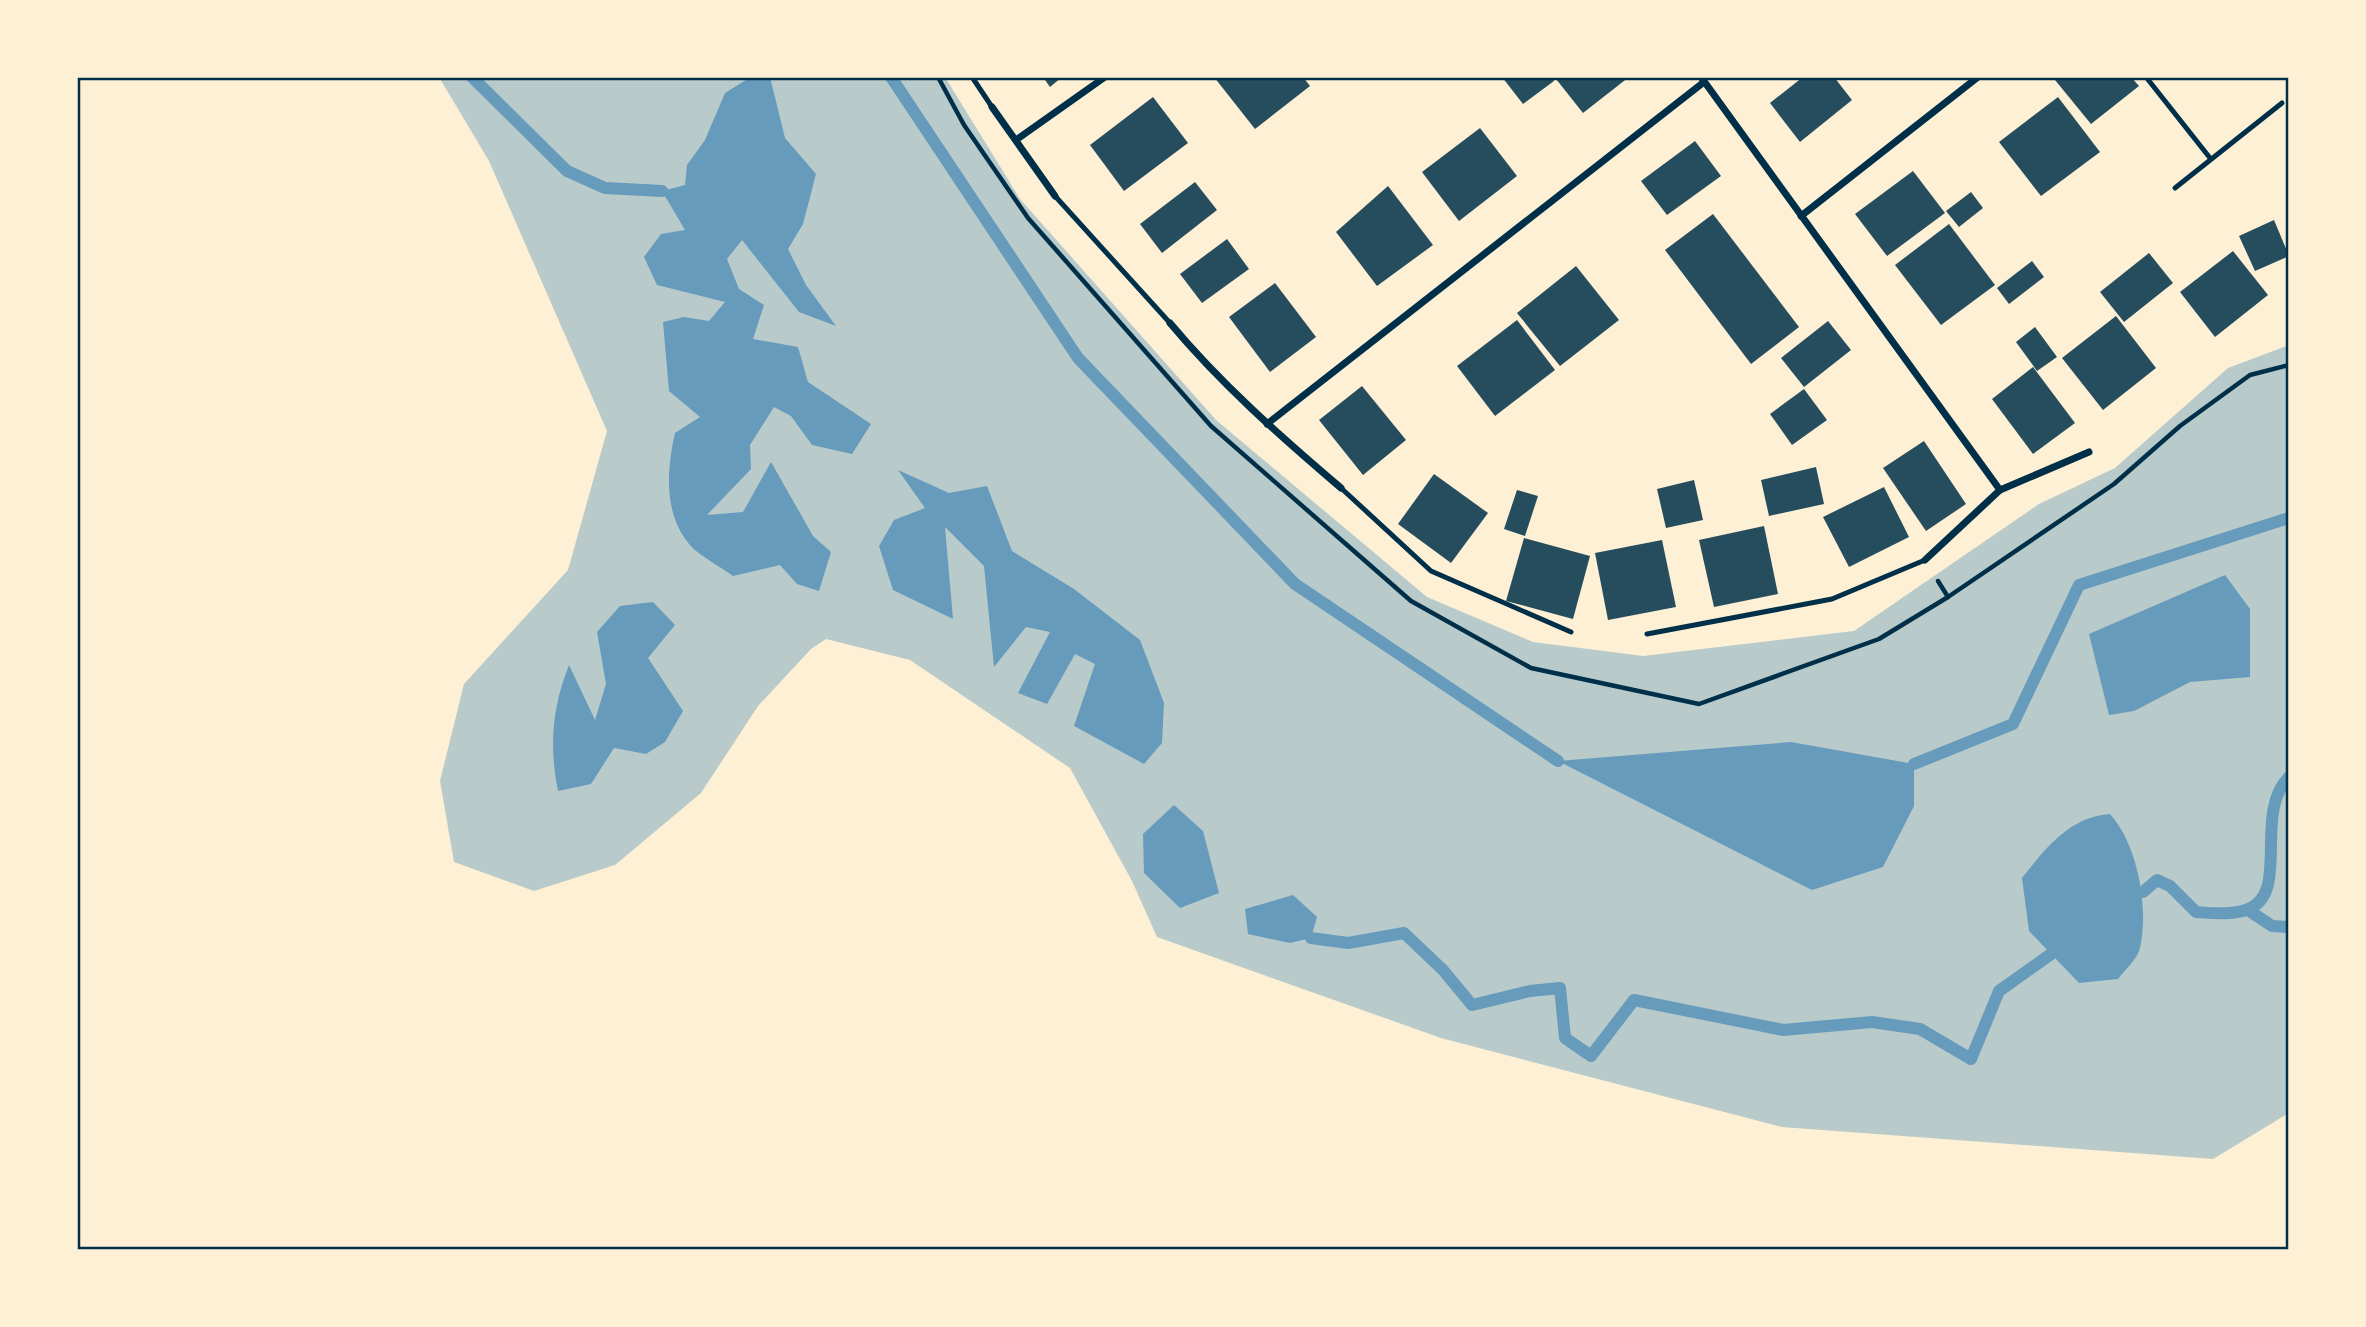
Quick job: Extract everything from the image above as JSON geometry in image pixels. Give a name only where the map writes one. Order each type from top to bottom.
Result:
[{"type":"street","points":[[1016,140],[1105,77]]},
{"type":"street","points":[[1801,216],[1978,77]]},
{"type":"street","points":[[1266,424],[1702,79],[2000,490]]},
{"type":"street","points":[[992,107],[1055,196]]},
{"type":"street","points":[[1170,323],[1200,359],[1266,424],[1341,488]]},
{"type":"street","points":[[1925,559],[2000,490],[2089,452]]},
{"type":"lane","points":[[972,77],[992,107]]},
{"type":"lane","points":[[2146,77],[2210,158]]},
{"type":"lane","points":[[2175,188],[2282,103]]},
{"type":"lane","points":[[1055,196],[1170,323]]},
{"type":"lane","points":[[1341,488],[1431,571],[1571,632]]},
{"type":"lane","points":[[1647,635],[1832,599],[1925,559]]},
{"type":"path","points":[[938,77],[964,125],[1028,218],[1211,426],[1411,601],[1531,668],[1699,704],[1879,639],[1959,590],[2104,491],[2180,425],[2250,375],[2289,365]]},
{"type":"shaded area","points":[[439,77],[945,77],[1020,199],[1216,420],[1427,597],[1533,642],[1643,656],[1854,631],[2039,504],[2115,468],[2228,368],[2289,345],[2289,1113],[2213,1159],[1782,1127],[1441,1038],[1157,937],[1132,881],[1070,768],[910,660],[826,639],[811,649],[758,706],[701,793],[615,865],[534,891],[454,862],[440,781],[464,684],[568,570],[607,431],[489,161]]},
{"type":"water","points":[[751,77],[770,77],[785,138],[816,174],[803,224],[788,249],[806,285],[836,326],[799,312],[742,240],[727,259],[739,289],[764,305],[753,339],[798,347],[808,382],[871,424],[852,454],[812,445],[791,416],[774,407],[750,445],[751,469],[707,515],[743,512],[771,462],[813,536],[831,552],[819,591],[797,584],[780,565],[733,576],[704,557],[689,544],[681,532],[669,490],[675,433],[700,417],[669,391],[663,322],[684,317],[709,321],[725,302],[657,285],[644,257],[661,234],[685,230],[662,191],[685,185],[687,165],[705,140],[725,93]]},
{"type":"water","points":[[898,470],[949,493],[987,486],[1012,551],[1074,589],[1140,640],[1164,703],[1162,743],[1144,764],[1074,726],[1095,664],[1075,654],[1047,704],[1018,693],[1050,632],[1026,627],[994,667],[984,566],[945,527],[953,619],[893,590],[879,546],[894,520],[925,508]]},
{"type":"water","points":[[2225,575],[2250,609],[2250,677],[2190,682],[2134,711],[2109,715],[2089,634]]},
{"type":"water","points":[[653,602],[675,625],[648,658],[683,711],[665,742],[646,754],[614,748],[591,784],[558,791],[554,727],[559,696],[569,665],[595,720],[606,684],[597,632],[620,606]]},
{"type":"water","points":[[1791,742],[1914,764],[1914,806],[1883,867],[1812,890],[1558,761]]},
{"type":"water","points":[[1174,805],[1203,831],[1219,893],[1180,908],[1144,873],[1143,834]]},
{"type":"water","points":[[2110,814],[2128,842],[2139,878],[2143,915],[2140,948],[2118,979],[2079,983],[2029,931],[2022,878],[2050,845],[2070,828],[2095,816]]},
{"type":"water","points":[[1293,895],[1317,917],[1311,938],[1290,943],[1248,934],[1245,909]]},
{"type":"building","points":[[1043,77],[1062,77],[1050,87]]},
{"type":"building","points":[[1214,77],[1303,77],[1310,86],[1255,129]]},
{"type":"building","points":[[1502,77],[1552,77],[1554,81],[1523,104]]},
{"type":"building","points":[[1629,77],[1583,113],[1556,79]]},
{"type":"building","points":[[1803,77],[1834,77],[1852,100],[1800,142],[1770,103]]},
{"type":"building","points":[[2059,77],[2131,77],[2139,86],[2091,124],[2055,80]]},
{"type":"building","points":[[1153,97],[1188,143],[1124,191],[1090,145]]},
{"type":"building","points":[[2058,97],[2100,152],[2041,196],[1999,142]]},
{"type":"building","points":[[1480,128],[1517,176],[1459,221],[1422,172]]},
{"type":"building","points":[[1695,141],[1721,176],[1667,215],[1641,181]]},
{"type":"building","points":[[1913,171],[1945,213],[1887,256],[1855,214]]},
{"type":"building","points":[[1195,182],[1217,210],[1162,253],[1140,224]]},
{"type":"building","points":[[1388,186],[1433,245],[1377,286],[1336,232]]},
{"type":"building","points":[[1971,192],[1983,208],[1959,227],[1946,211]]},
{"type":"building","points":[[1713,214],[1799,327],[1751,364],[1665,250]]},
{"type":"building","points":[[2274,220],[2289,256],[2255,271],[2239,236]]},
{"type":"building","points":[[1949,224],[1995,285],[1941,325],[1895,265]]},
{"type":"building","points":[[1227,239],[1249,269],[1202,303],[1180,274]]},
{"type":"building","points":[[2233,251],[2268,295],[2215,337],[2180,292]]},
{"type":"building","points":[[2149,253],[2173,283],[2124,322],[2100,292]]},
{"type":"building","points":[[2032,261],[2044,277],[2009,304],[1997,288]]},
{"type":"building","points":[[1576,266],[1619,320],[1560,366],[1517,313]]},
{"type":"building","points":[[1275,283],[1316,337],[1270,372],[1229,317]]},
{"type":"building","points":[[2116,316],[2156,368],[2103,410],[2062,358]]},
{"type":"building","points":[[1517,320],[1555,370],[1495,416],[1457,366]]},
{"type":"building","points":[[1828,321],[1851,350],[1804,387],[1781,358]]},
{"type":"building","points":[[2035,327],[2057,357],[2037,371],[2016,342]]},
{"type":"building","points":[[2033,367],[2075,423],[2033,454],[1992,399]]},
{"type":"building","points":[[1362,386],[1406,440],[1363,475],[1319,420]]},
{"type":"building","points":[[1804,389],[1827,420],[1792,445],[1770,414]]},
{"type":"building","points":[[1924,441],[1966,504],[1926,531],[1883,468]]},
{"type":"building","points":[[1816,467],[1824,504],[1769,516],[1761,480]]},
{"type":"building","points":[[1434,474],[1488,513],[1451,563],[1398,524]]},
{"type":"building","points":[[1694,480],[1703,520],[1666,528],[1657,489]]},
{"type":"building","points":[[1884,487],[1909,537],[1849,567],[1823,517]]},
{"type":"building","points":[[1517,490],[1538,496],[1525,536],[1504,529]]},
{"type":"building","points":[[1764,526],[1778,594],[1714,607],[1699,540]]},
{"type":"building","points":[[1524,538],[1590,556],[1573,619],[1506,601]]},
{"type":"building","points":[[1662,540],[1676,607],[1608,620],[1595,553]]},
{"type":"waterway","points":[[472,77],[567,171],[605,188],[662,191]]},
{"type":"waterway","points":[[891,77],[1078,358],[1295,584],[1558,761]]},
{"type":"waterway","points":[[1914,764],[2013,724],[2079,585],[2289,518]]},
{"type":"waterway","points":[[2143,892],[2157,880],[2170,886],[2196,912],[2240,912],[2260,901],[2267,888],[2270,871],[2273,811],[2278,793],[2289,777]]},
{"type":"waterway","points":[[2248,910],[2272,926],[2289,927]]},
{"type":"waterway","points":[[1311,938],[1348,943],[1404,933],[1443,970],[1472,1005],[1530,991],[1560,988],[1565,1038],[1591,1056],[1634,1000],[1783,1030],[1872,1022],[1920,1029],[1971,1059],[1999,991],[2051,954]]}]
